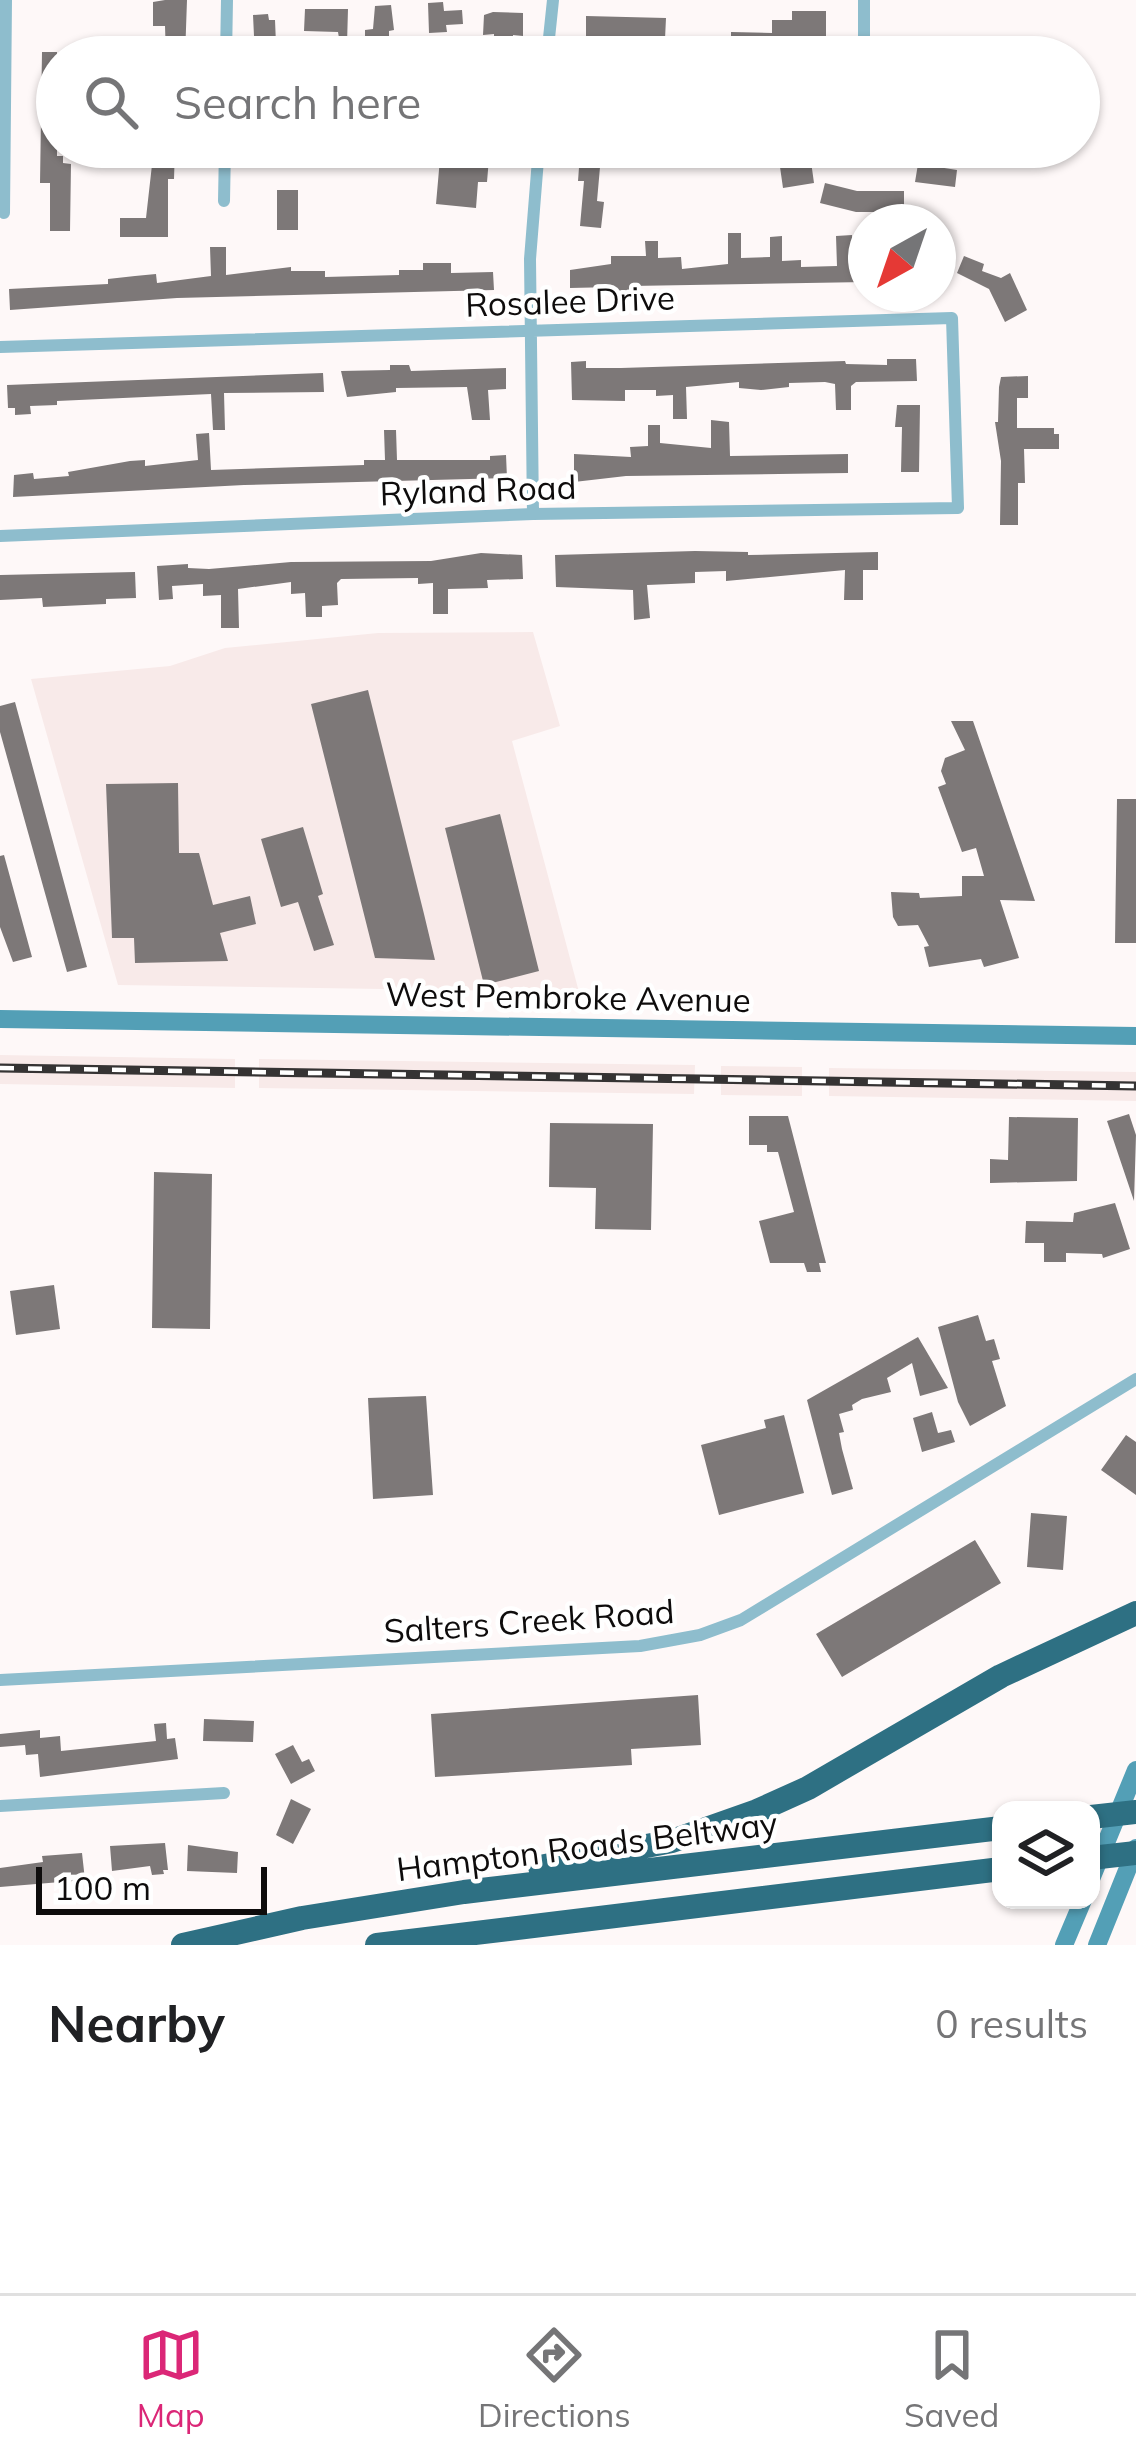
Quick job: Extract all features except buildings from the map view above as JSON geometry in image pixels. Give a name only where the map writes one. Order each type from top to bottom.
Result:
[{"type":"highway","points":[[464,1892],[524,1869],[672,1840],[757,1811],[808,1788],[1000,1676],[1133,1615]]},
{"type":"highway","points":[[1100,1816],[1136,1812]]},
{"type":"highway","name":"Hampton Roads Beltway","points":[[184,1945],[302,1918],[464,1892],[992,1829]]},
{"type":"highway","points":[[1100,1856],[1136,1850]]},
{"type":"highway","points":[[384,1944],[992,1870]]},
{"type":"main road","name":"West Pembroke Avenue","points":[[0,1019],[1136,1036]]},
{"type":"main road","points":[[1100,1858],[1136,1770]]},
{"type":"main road","points":[[1097,1945],[1136,1850]]},
{"type":"main road","points":[[1064,1945],[1079,1909]]},
{"type":"street","points":[[4,212],[6,0]]},
{"type":"street","points":[[226,36],[227,0]]},
{"type":"street","points":[[549,36],[553,0]]},
{"type":"street","points":[[864,0],[864,36]]},
{"type":"street","points":[[224,168],[224,201]]},
{"type":"street","points":[[533,514],[530,259],[537,168]]},
{"type":"street","name":"Rosalee Drive","points":[[0,347],[952,318],[958,508]]},
{"type":"street","name":"Ryland Road","points":[[0,536],[533,514],[958,508]]},
{"type":"street","name":"Salters Creek Road","points":[[0,1680],[640,1646],[700,1635],[741,1620],[1136,1379]]},
{"type":"street","points":[[0,1806],[224,1793]]},
{"type":"shaded area","points":[[533,632],[560,726],[512,741],[579,992],[118,985],[31,679],[170,666],[225,648],[378,633]]},
{"type":"shaded area","points":[[0,1055],[235,1059],[235,1088],[0,1084]]},
{"type":"shaded area","points":[[259,1059],[695,1065],[694,1094],[259,1088]]},
{"type":"shaded area","points":[[721,1066],[802,1067],[802,1096],[721,1095]]},
{"type":"shaded area","points":[[829,1068],[1136,1072],[1136,1101],[829,1096]]},
{"type":"railway","points":[[0,1068],[1136,1086]]}]
